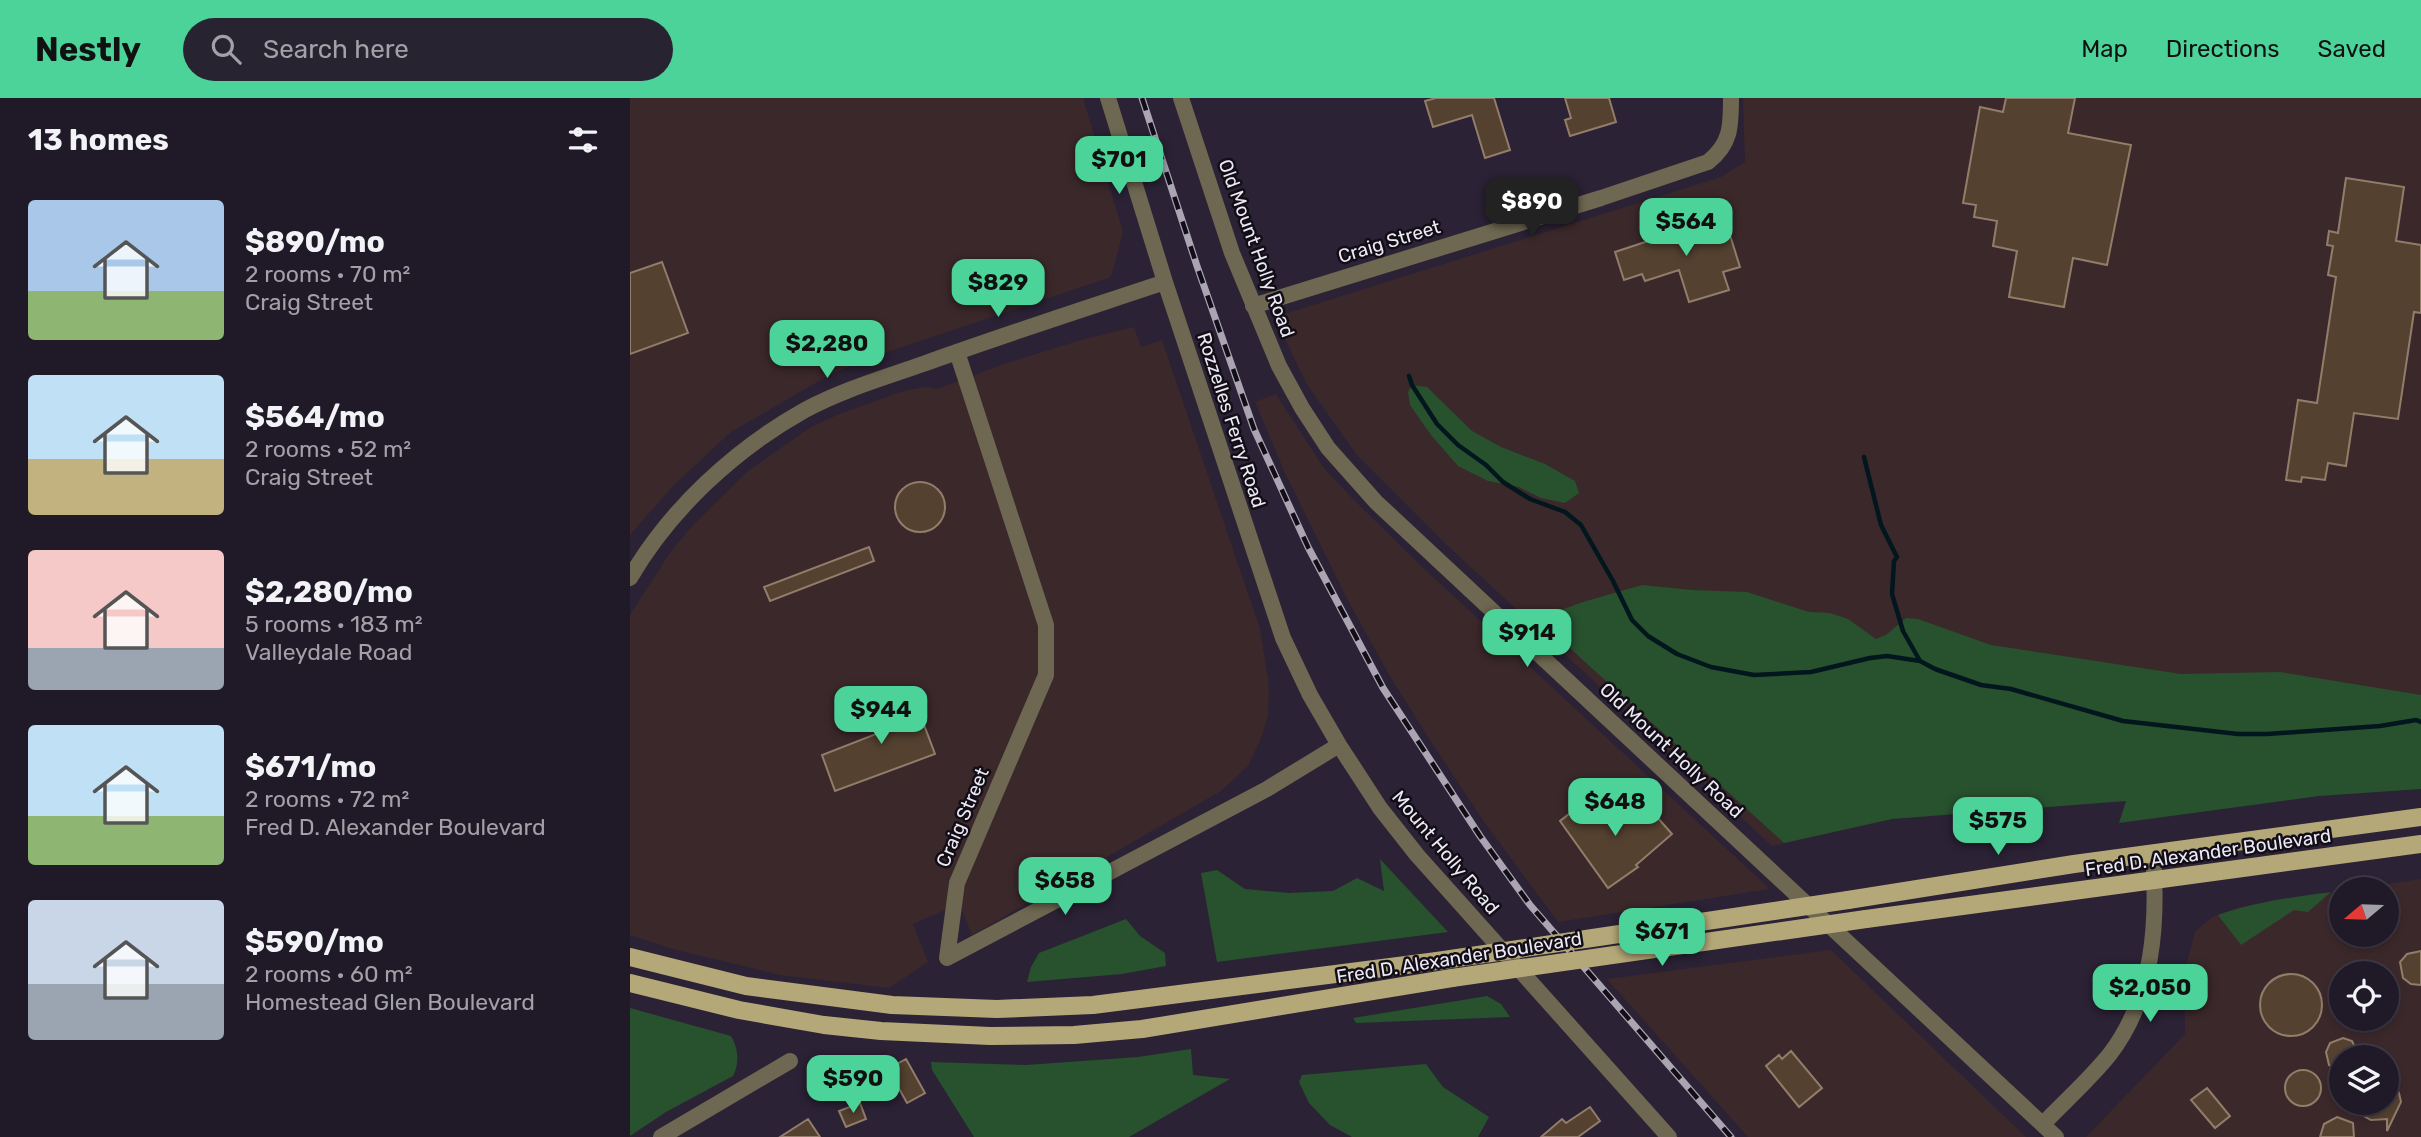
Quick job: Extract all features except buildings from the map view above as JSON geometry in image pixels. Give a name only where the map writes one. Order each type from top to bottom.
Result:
[{"type":"main road","name":"Fred D. Alexander Boulevard","points":[[630,957],[746,986],[892,1005],[997,1009],[1104,1004],[1437,961],[2153,854],[2421,817]]},
{"type":"main road","name":"Fred D. Alexander Boulevard","points":[[630,983],[729,1008],[824,1025],[881,1031],[990,1036],[1074,1035],[1142,1029],[1452,978],[2421,844]]},
{"type":"street","name":"Rozzelles Ferry Road","points":[[1108,98],[1165,282],[1283,638],[1310,695],[1339,745]]},
{"type":"street","name":"Old Mount Holly Road","points":[[1181,98],[1232,253],[1253,306],[1279,366],[1328,448],[1376,502],[2056,1137]]},
{"type":"street","name":"Craig Street","points":[[1253,306],[1708,162],[1719,154],[1727,142],[1731,129],[1731,98]]},
{"type":"street","points":[[630,578],[662,531],[696,494],[758,440],[805,410],[861,385],[1165,282]]},
{"type":"street","name":"Craig Street","points":[[957,352],[1046,625],[1046,675],[957,883],[947,958],[1267,789],[1339,745]]},
{"type":"street","name":"Mount Holly Road","points":[[1339,745],[1380,808],[1417,855],[1669,1137]]},
{"type":"street","points":[[2043,1124],[2108,1056],[2130,1023],[2143,989],[2152,950],[2155,917],[2153,854]]},
{"type":"street","points":[[660,1137],[790,1061]]},
{"type":"shaded area","points":[[630,98],[1083,98],[1123,232],[1111,277],[890,351],[833,373],[731,432],[673,486],[630,535]]},
{"type":"shaded area","points":[[1743,98],[2421,98],[2421,770],[1892,819],[1772,846],[1450,548],[1356,454],[1306,383],[1275,317],[1721,177],[1745,162]]},
{"type":"shaded area","points":[[1134,327],[1141,347],[1162,340],[1260,629],[1269,685],[1268,716],[1248,766],[1221,791],[972,935],[959,904],[913,924],[928,962],[889,988],[780,975],[673,949],[630,935],[630,615],[671,551],[693,525],[748,471],[811,427],[900,392],[925,387],[937,389],[1001,365],[1084,339]]},
{"type":"shaded area","points":[[1276,394],[1323,467],[1351,497],[1418,563],[1770,889],[1558,922],[1482,819],[1434,746],[1392,680],[1347,599],[1285,473],[1255,402]]},
{"type":"shaded area","points":[[2421,879],[2421,1137],[2086,1137],[2185,1034],[2184,974],[2195,932],[2212,917],[2240,907],[2329,893],[2329,947],[2399,947],[2399,882]]},
{"type":"shaded area","points":[[1831,950],[2026,1137],[1748,1137],[1607,979]]},
{"type":"green space","points":[[1412,385],[1427,387],[1472,431],[1501,447],[1545,464],[1575,481],[1579,493],[1565,503],[1541,498],[1519,487],[1488,481],[1458,466],[1410,405],[1408,392]]},
{"type":"green space","points":[[1642,585],[1747,592],[1809,612],[1830,613],[1848,619],[1876,639],[1886,635],[1906,618],[1918,619],[1991,645],[2181,674],[2280,672],[2421,695],[2421,789],[2319,796],[2119,823],[2126,801],[1892,819],[1784,843],[1539,618]]},
{"type":"green space","points":[[1380,859],[1448,932],[1217,962],[1201,873],[1217,870],[1245,889],[1289,893],[1333,891],[1357,878],[1384,891]]},
{"type":"green space","points":[[2329,892],[2308,912],[2294,910],[2241,945],[2218,915],[2260,903]]},
{"type":"green space","points":[[1126,919],[1140,936],[1165,953],[1166,966],[1122,974],[1027,982],[1039,953]]},
{"type":"green space","points":[[1487,996],[1501,1004],[1510,1017],[1356,1023],[1353,1018]]},
{"type":"green space","points":[[630,1008],[731,1036],[737,1050],[737,1061],[733,1076],[666,1112],[630,1136]]},
{"type":"green space","points":[[1191,1049],[1193,1075],[1230,1079],[1129,1137],[974,1137],[932,1070],[931,1062],[1026,1065],[1138,1057]]},
{"type":"green space","points":[[1426,1064],[1443,1087],[1489,1117],[1478,1137],[1352,1137],[1330,1125],[1309,1103],[1299,1082],[1302,1075]]},
{"type":"waterway","points":[[1409,376],[1437,424],[1458,445],[1486,465],[1503,482],[1530,499],[1565,512],[1581,525],[1632,620],[1648,636],[1677,654],[1711,667],[1754,675],[1811,672],[1887,656],[1920,661],[1981,685],[2011,689],[2123,721],[2238,734],[2380,726],[2416,720],[2421,722]]},
{"type":"waterway","points":[[1864,457],[1881,525],[1897,557],[1894,561],[1892,594],[1903,631],[1920,661]]},
{"type":"railway","points":[[1142,98],[1254,429],[1308,547],[1383,688],[1480,836],[1530,905],[1731,1137]]}]
